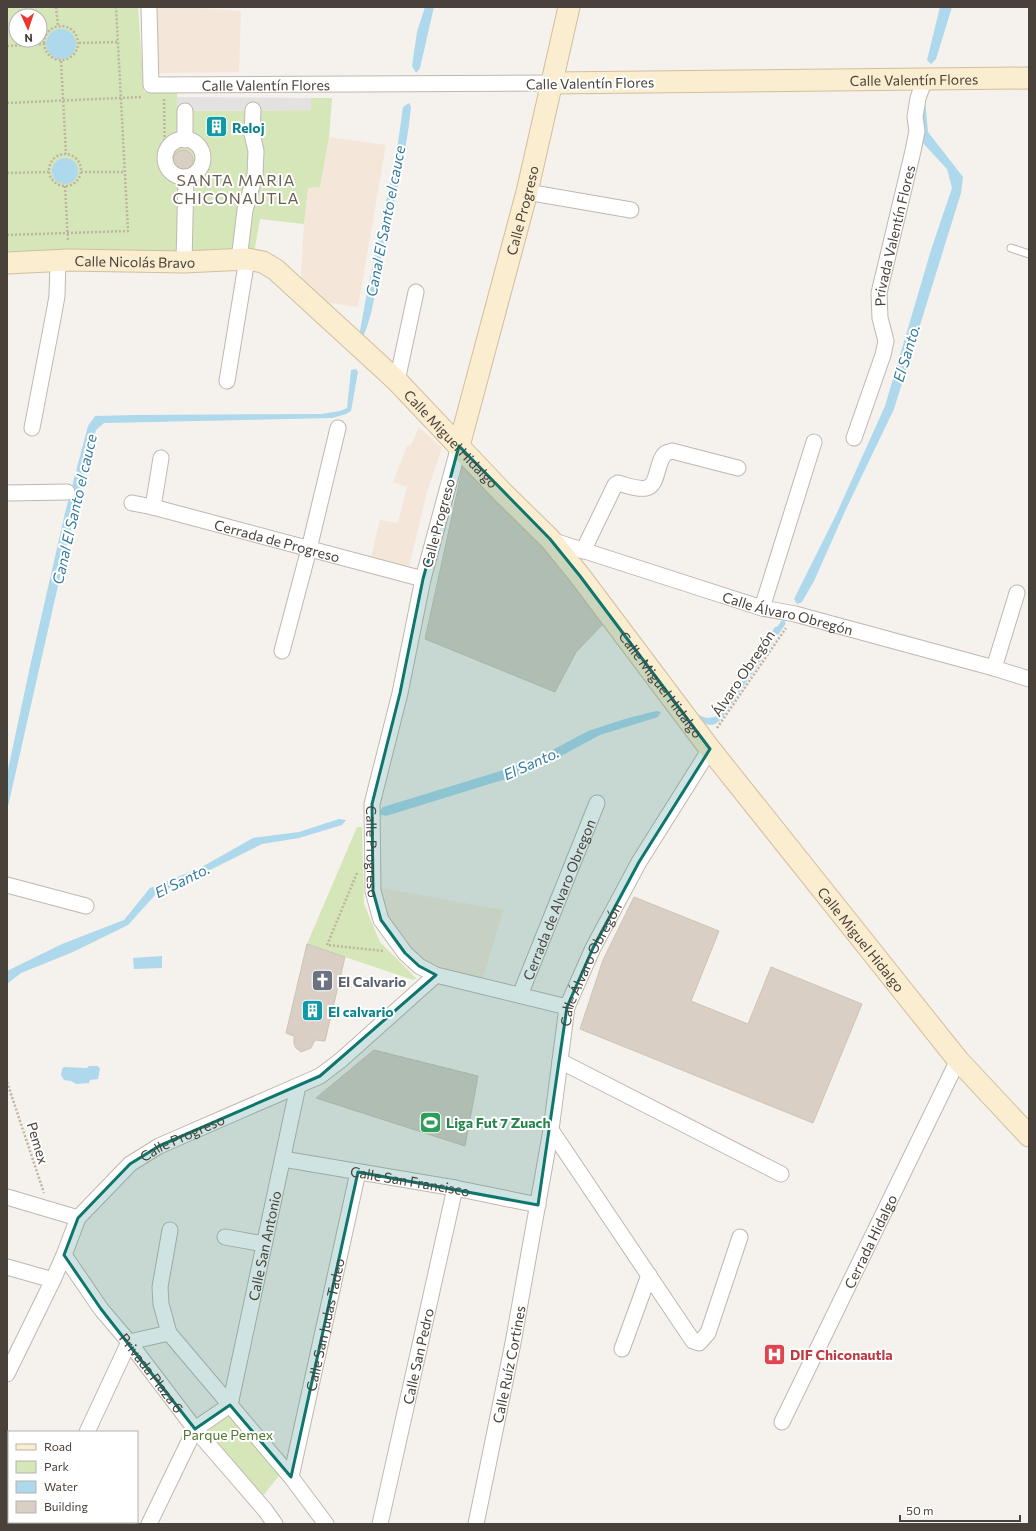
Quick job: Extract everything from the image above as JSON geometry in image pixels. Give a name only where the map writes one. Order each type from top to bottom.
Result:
[{"type":"street","points":[[148,91],[149,7]]},
{"type":"street","name":"Calle Progreso","points":[[567,1007],[436,975],[419,966],[405,953],[381,920],[373,890],[372,804],[400,693],[423,579],[527,192],[569,7]]},
{"type":"street","name":"Calle Valentín Flores","points":[[148,91],[552,83],[1029,78]]},
{"type":"street","name":"Privada Valentín Flores","points":[[854,438],[883,355],[886,341],[880,318],[879,293],[913,151],[916,131],[915,117],[918,98],[925,79]]},
{"type":"street","points":[[227,381],[250,260],[245,210],[255,175],[256,151],[252,134],[253,110]]},
{"type":"street","points":[[185,111],[185,140]]},
{"type":"street","points":[[185,140],[194,143],[199,148],[202,153],[203,160],[197,172],[186,177],[174,175],[169,171],[165,160],[167,148],[177,141],[185,140]]},
{"type":"street","points":[[184,262],[186,177]]},
{"type":"street","points":[[527,192],[631,210]]},
{"type":"street","points":[[32,428],[63,260]]},
{"type":"street","name":"Calle Nicolás Bravo","points":[[7,263],[63,260],[184,262],[250,260]]},
{"type":"street","name":"Calle Miguel Hidalgo","points":[[250,260],[276,270],[397,381],[503,493],[550,539],[580,576],[706,745],[958,1060],[1029,1136]]},
{"type":"street","points":[[397,381],[416,292]]},
{"type":"street","points":[[282,651],[309,549],[338,428]]},
{"type":"street","points":[[762,608],[814,442]]},
{"type":"street","points":[[583,550],[614,485],[618,483],[644,489],[649,488],[653,484],[662,458],[666,453],[672,452],[738,468]]},
{"type":"street","points":[[153,507],[161,458]]},
{"type":"street","points":[[7,493],[67,492]]},
{"type":"street","name":"Cerrada de Progreso","points":[[132,503],[153,507],[423,579]]},
{"type":"street","name":"Calle Álvaro Obregón","points":[[550,539],[762,608],[795,614],[994,668],[1029,679]]},
{"type":"street","points":[[994,668],[1017,592]]},
{"type":"street","name":"Calle Álvaro Obregón","points":[[538,1205],[551,1130],[567,1007],[593,948],[639,862],[706,745]]},
{"type":"street","name":"Cerrada de Alvaro Obregon","points":[[520,995],[597,803]]},
{"type":"street","points":[[7,885],[86,906]]},
{"type":"street","name":"Calle Progreso","points":[[7,1374],[53,1280],[78,1218],[130,1164],[159,1146],[320,1076],[341,1060],[436,975]]},
{"type":"street","name":"Cerrada Hidalgo","points":[[782,1422],[958,1060]]},
{"type":"street","points":[[560,1061],[782,1174]]},
{"type":"street","name":"Calle San Antonio","points":[[230,1405],[298,1086]]},
{"type":"street","points":[[551,1130],[693,1341],[699,1343],[708,1333],[740,1237]]},
{"type":"street","name":"Calle San Francisco","points":[[282,1159],[455,1188],[538,1205]]},
{"type":"street","name":"Calle San Judas Tadeo","points":[[291,1477],[358,1172]]},
{"type":"street","name":"Calle San Pedro","points":[[380,1524],[455,1188]]},
{"type":"street","points":[[7,1197],[78,1218]]},
{"type":"street","name":"Calle Ruíz Cortines","points":[[476,1524],[513,1343],[538,1205]]},
{"type":"street","points":[[170,1230],[160,1287],[161,1304],[169,1333],[291,1477],[326,1524]]},
{"type":"street","points":[[226,1237],[264,1244]]},
{"type":"street","name":"Privada Plaza 6","points":[[64,1255],[101,1309],[129,1342],[195,1429],[265,1510],[275,1524]]},
{"type":"street","points":[[7,1267],[53,1280]]},
{"type":"street","points":[[622,1349],[649,1275]]},
{"type":"street","points":[[87,1431],[129,1342],[169,1333]]},
{"type":"street","points":[[149,1524],[195,1429],[230,1405]]},
{"type":"street","points":[[258,1524],[265,1510]]},
{"type":"lane","points":[[1011,248],[1029,254]]},
{"type":"path","points":[[56,7],[58,26]]},
{"type":"path","points":[[7,234],[128,232],[116,7]]},
{"type":"path","points":[[45,48],[46,52],[50,56],[60,60],[71,57],[75,53],[78,43],[75,32],[66,26],[58,26],[48,32]]},
{"type":"path","points":[[78,43],[117,42]]},
{"type":"path","points":[[60,60],[66,154]]},
{"type":"path","points":[[7,103],[121,98],[148,91]]},
{"type":"path","points":[[164,96],[165,160]]},
{"type":"path","points":[[66,154],[76,158],[79,162],[81,172],[77,181],[73,184],[65,186],[58,185],[54,182],[49,172],[49,166],[55,157],[66,154]]},
{"type":"path","points":[[7,173],[49,172]]},
{"type":"path","points":[[81,172],[125,172]]},
{"type":"path","points":[[63,260],[68,233],[65,186]]},
{"type":"path","name":"Álvaro Obregón","points":[[706,745],[795,614]]},
{"type":"path","points":[[360,866],[327,945],[405,953]]},
{"type":"path","name":"Pemex","points":[[7,1082],[50,1210]]},
{"type":"highlighted area","points":[[459,446],[550,539],[580,576],[710,749],[639,862],[593,948],[567,1007],[538,1205],[358,1172],[291,1477],[230,1405],[195,1429],[101,1309],[64,1255],[78,1218],[130,1164],[159,1146],[320,1076],[436,975],[419,966],[405,953],[381,920],[373,891],[372,804],[400,693],[423,579]]},
{"type":"shaded area","points":[[151,7],[184,7],[241,11],[239,72],[154,73]]},
{"type":"shaded area","points":[[177,97],[311,98],[311,110],[177,111]]},
{"type":"shaded area","points":[[329,137],[386,145],[358,307],[310,300],[300,290],[308,188],[320,187]]},
{"type":"shaded area","points":[[419,427],[442,448],[427,492],[409,566],[371,558],[380,520],[398,523],[407,487],[393,482],[407,446],[411,445]]},
{"type":"shaded area","points":[[377,887],[503,910],[483,979],[429,969],[400,935],[385,911]]},
{"type":"green space","points":[[7,7],[138,7],[144,92],[177,91],[178,111],[311,110],[311,98],[332,98],[329,137],[320,187],[308,188],[304,224],[260,219],[253,259],[7,268]]},
{"type":"green space","points":[[357,827],[362,827],[364,904],[380,942],[416,978],[413,980],[307,944]]},
{"type":"green space","name":"Parque Pemex","points":[[228,1411],[281,1473],[262,1497],[206,1433]]},
{"type":"water","points":[[425,7],[434,7],[420,68],[416,73],[412,66],[417,32]]},
{"type":"water","points":[[940,7],[952,7],[936,59],[931,64],[927,60]]},
{"type":"water","points":[[55,30],[67,30],[72,33],[75,38],[75,50],[72,55],[67,58],[55,58],[50,55],[47,50],[48,36]]},
{"type":"water","points":[[925,99],[928,132],[963,177],[961,193],[894,409],[846,509],[814,581],[802,602],[797,604],[794,599],[836,515],[885,406],[931,250],[952,188],[947,169],[921,141],[917,124]]},
{"type":"water","name":"Canal El Santo el cauce","points":[[409,103],[411,107],[409,126],[402,165],[371,313],[365,333],[361,340],[360,331],[398,143],[403,107]]},
{"type":"water","points":[[65,158],[74,162],[78,171],[74,180],[65,184],[56,180],[52,171],[56,162]]},
{"type":"water","name":"Canal El Santo el cauce","points":[[356,369],[358,372],[351,411],[332,418],[104,423],[96,430],[74,515],[7,811],[7,774],[31,662],[65,513],[88,426],[95,416],[322,414],[340,411],[347,408],[351,370]]},
{"type":"water","points":[[781,626],[772,644],[722,718],[715,724],[711,725],[708,725],[702,721],[696,714],[706,718],[715,717],[775,627]]},
{"type":"water","points":[[656,711],[661,712],[658,717],[600,735],[535,770],[386,816],[377,814],[383,807],[507,769],[545,754],[588,731]]},
{"type":"water","points":[[339,819],[346,820],[342,825],[299,838],[262,844],[204,873],[156,894],[128,925],[73,952],[21,973],[7,984],[7,971],[62,944],[124,920],[150,888],[200,868],[253,838],[299,832]]},
{"type":"water","points":[[162,956],[162,968],[134,969],[133,958]]},
{"type":"water","points":[[89,1066],[98,1066],[100,1069],[98,1079],[90,1080],[89,1083],[76,1084],[71,1081],[64,1080],[61,1075],[64,1067],[87,1068]]},
{"type":"building","name":"Reloj","points":[[213,123],[221,123],[222,131],[213,132]]},
{"type":"building","points":[[179,150],[187,150],[193,156],[193,164],[187,170],[179,170],[173,164],[173,156]]},
{"type":"building","points":[[465,457],[535,532],[606,621],[576,652],[555,692],[425,639]]},
{"type":"building","points":[[634,897],[719,931],[691,1001],[748,1024],[771,967],[862,1004],[813,1123],[580,1029],[603,960]]},
{"type":"building","name":"El calvario","points":[[307,944],[345,957],[325,1041],[315,1040],[311,1048],[301,1052],[294,1044],[294,1036],[286,1033]]},
{"type":"building","name":"Liga Fut 7 Zuach","points":[[374,1050],[478,1076],[465,1146],[316,1098]]},
{"type":"waterway","name":"El Santo.","points":[[777,632],[783,623]]},
{"type":"place","name":"Reloj","points":[[217,127]]},
{"type":"place","name":"El Calvario","points":[[323,981]]},
{"type":"place","name":"El calvario","points":[[312,1011]]},
{"type":"place","name":"Liga Fut 7 Zuach","points":[[430,1122]]},
{"type":"place","name":"DIF Chiconautla","points":[[774,1354]]},
{"type":"district","name":"SANTA MARIA CHICONAUTLA","points":[[236,188]]}]
